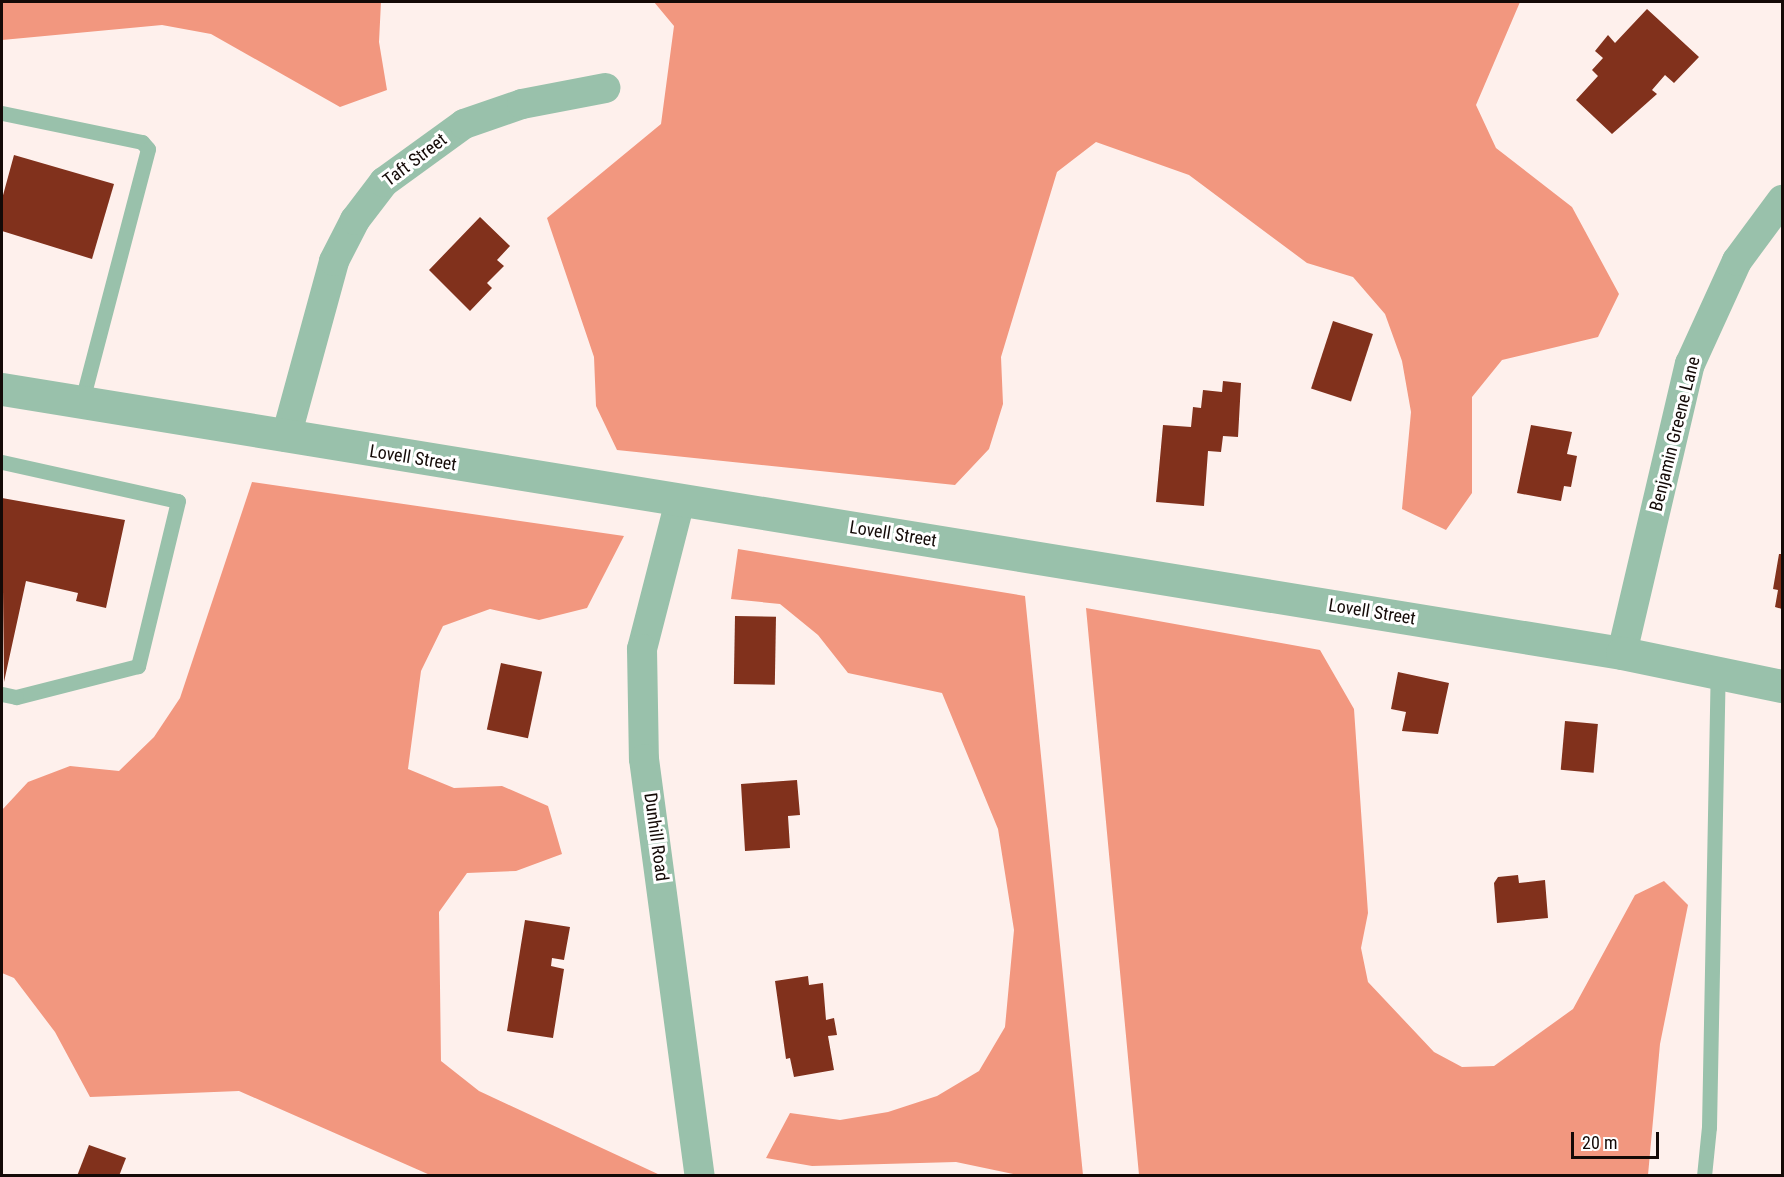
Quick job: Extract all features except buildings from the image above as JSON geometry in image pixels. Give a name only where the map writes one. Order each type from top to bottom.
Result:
[{"type":"street","name":"Taft Street","points":[[286,437],[334,261],[355,220],[384,182],[464,124],[522,104],[605,88]]},
{"type":"street","name":"Benjamin Greene Lane","points":[[1623,653],[1690,364],[1737,261],[1782,200]]},
{"type":"street","name":"Lovell Street","points":[[2,389],[82,400],[286,437],[1623,653],[1782,686]]},
{"type":"street","name":"Dunhill Road","points":[[681,501],[642,650],[644,759],[700,1176]]},
{"type":"lane","points":[[2,113],[131,140],[148,149],[82,400]]},
{"type":"lane","points":[[2,462],[178,501],[138,666],[16,697],[2,694]]},
{"type":"lane","points":[[1704,1176],[1718,673]]},
{"type":"shaded area","points":[[2,2],[381,2],[379,42],[387,90],[340,107],[211,34],[162,25],[2,40]]},
{"type":"shaded area","points":[[654,2],[1520,2],[1476,105],[1496,148],[1572,207],[1619,294],[1598,337],[1502,360],[1472,397],[1472,493],[1446,530],[1402,509],[1411,412],[1402,361],[1385,314],[1353,277],[1307,263],[1189,175],[1096,142],[1057,172],[1001,357],[1003,404],[989,449],[955,485],[617,450],[596,406],[594,357],[547,218],[661,124],[674,26]]},
{"type":"shaded area","points":[[252,482],[624,536],[587,608],[539,620],[490,609],[443,626],[421,671],[408,769],[454,788],[502,786],[548,806],[562,854],[516,871],[467,873],[439,912],[441,1061],[479,1091],[660,1175],[430,1175],[239,1091],[90,1097],[55,1032],[14,978],[2,973],[2,810],[28,782],[70,766],[119,771],[154,737],[180,698]]},
{"type":"shaded area","points":[[738,549],[1025,596],[1083,1175],[1018,1175],[956,1162],[812,1166],[766,1158],[790,1113],[840,1120],[888,1112],[937,1096],[979,1071],[1005,1027],[1014,930],[998,829],[942,693],[848,673],[818,635],[780,604],[731,599]]},
{"type":"shaded area","points":[[1086,608],[1320,650],[1354,709],[1368,913],[1361,948],[1368,982],[1434,1052],[1462,1067],[1494,1066],[1573,1009],[1635,895],[1664,881],[1688,905],[1660,1044],[1648,1175],[1139,1175]]}]
